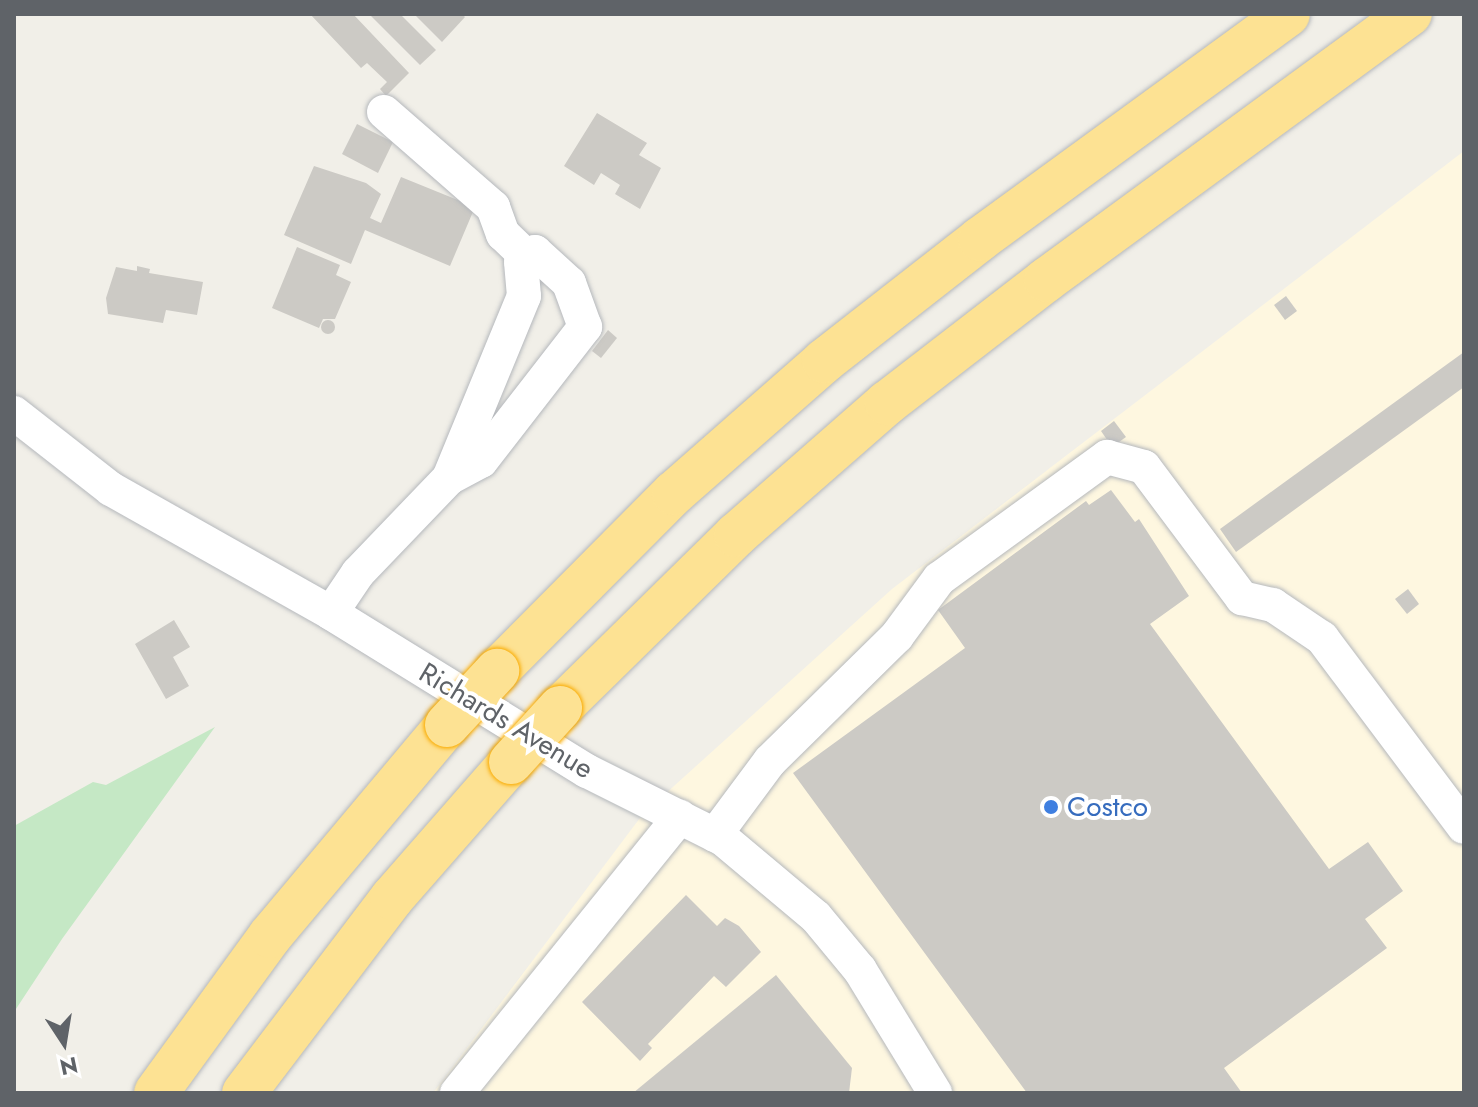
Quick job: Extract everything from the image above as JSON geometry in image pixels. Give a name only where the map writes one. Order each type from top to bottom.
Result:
[{"type":"highway","points":[[156,1093],[270,936],[447,725],[674,493],[824,361],[980,239],[1288,14]]},
{"type":"highway","points":[[244,1093],[392,898],[511,762],[560,708],[736,535],[887,403],[1046,280],[1410,14]]},
{"type":"street","points":[[384,112],[493,207],[503,234],[528,258]]},
{"type":"street","points":[[331,613],[358,573],[449,478],[481,461],[585,327],[569,283],[535,252],[521,262],[524,296],[449,478]]},
{"type":"street","name":"Richards Avenue","points":[[14,413],[111,489],[331,613],[587,771],[715,835],[816,917],[860,970],[924,1089]]},
{"type":"street","points":[[715,835],[770,761],[897,636],[939,579],[1107,457],[1144,467],[1242,598],[1273,605],[1322,638],[1464,827]]},
{"type":"street","points":[[457,1093],[680,817]]},
{"type":"shaded area","points":[[1464,151],[1464,1093],[433,1093],[643,814],[892,589]]},
{"type":"green space","points":[[215,727],[62,939],[14,1012],[14,826],[93,782],[106,785]]},
{"type":"building","points":[[310,14],[353,14],[409,73],[386,96],[380,89],[387,82],[367,63],[361,68]]},
{"type":"building","points":[[369,14],[400,14],[436,50],[420,65]]},
{"type":"building","points":[[414,14],[462,14],[465,17],[442,42]]},
{"type":"building","points":[[597,113],[647,143],[639,155],[661,168],[640,209],[615,194],[620,185],[601,173],[594,185],[564,166]]},
{"type":"building","points":[[357,124],[393,142],[378,173],[342,154]]},
{"type":"building","points":[[314,166],[366,183],[381,194],[370,218],[381,223],[401,177],[475,207],[450,266],[365,230],[351,264],[284,235]]},
{"type":"building","points":[[297,247],[340,265],[336,275],[351,282],[335,319],[323,319],[319,328],[272,308]]},
{"type":"building","points":[[137,266],[150,269],[149,273],[203,282],[197,315],[166,310],[163,323],[108,314],[106,298],[116,267],[137,271]]},
{"type":"building","points":[[1286,296],[1297,311],[1285,320],[1274,305]]},
{"type":"building","points":[[328,320],[335,327],[328,334],[321,327]]},
{"type":"building","points":[[608,330],[617,338],[601,358],[592,351]]},
{"type":"building","points":[[1464,352],[1464,387],[1236,552],[1220,529]]},
{"type":"building","points":[[1114,421],[1126,437],[1112,447],[1101,431]]},
{"type":"building","name":"Costco","points":[[1111,490],[1135,522],[1139,519],[1189,596],[1150,624],[1329,869],[1368,842],[1403,891],[1365,919],[1387,948],[1224,1068],[1242,1093],[1027,1093],[793,773],[965,648],[938,610],[1086,501],[1089,505]]},
{"type":"building","points":[[1408,589],[1419,604],[1407,614],[1395,599]]},
{"type":"building","points":[[174,620],[190,647],[173,657],[189,686],[166,699],[135,644]]},
{"type":"building","points":[[686,895],[717,926],[725,918],[739,926],[761,952],[726,987],[714,976],[648,1044],[652,1048],[640,1061],[582,1002]]},
{"type":"building","points":[[776,975],[852,1068],[849,1093],[633,1093]]},
{"type":"place","name":"Costco","points":[[1051,807]]}]
